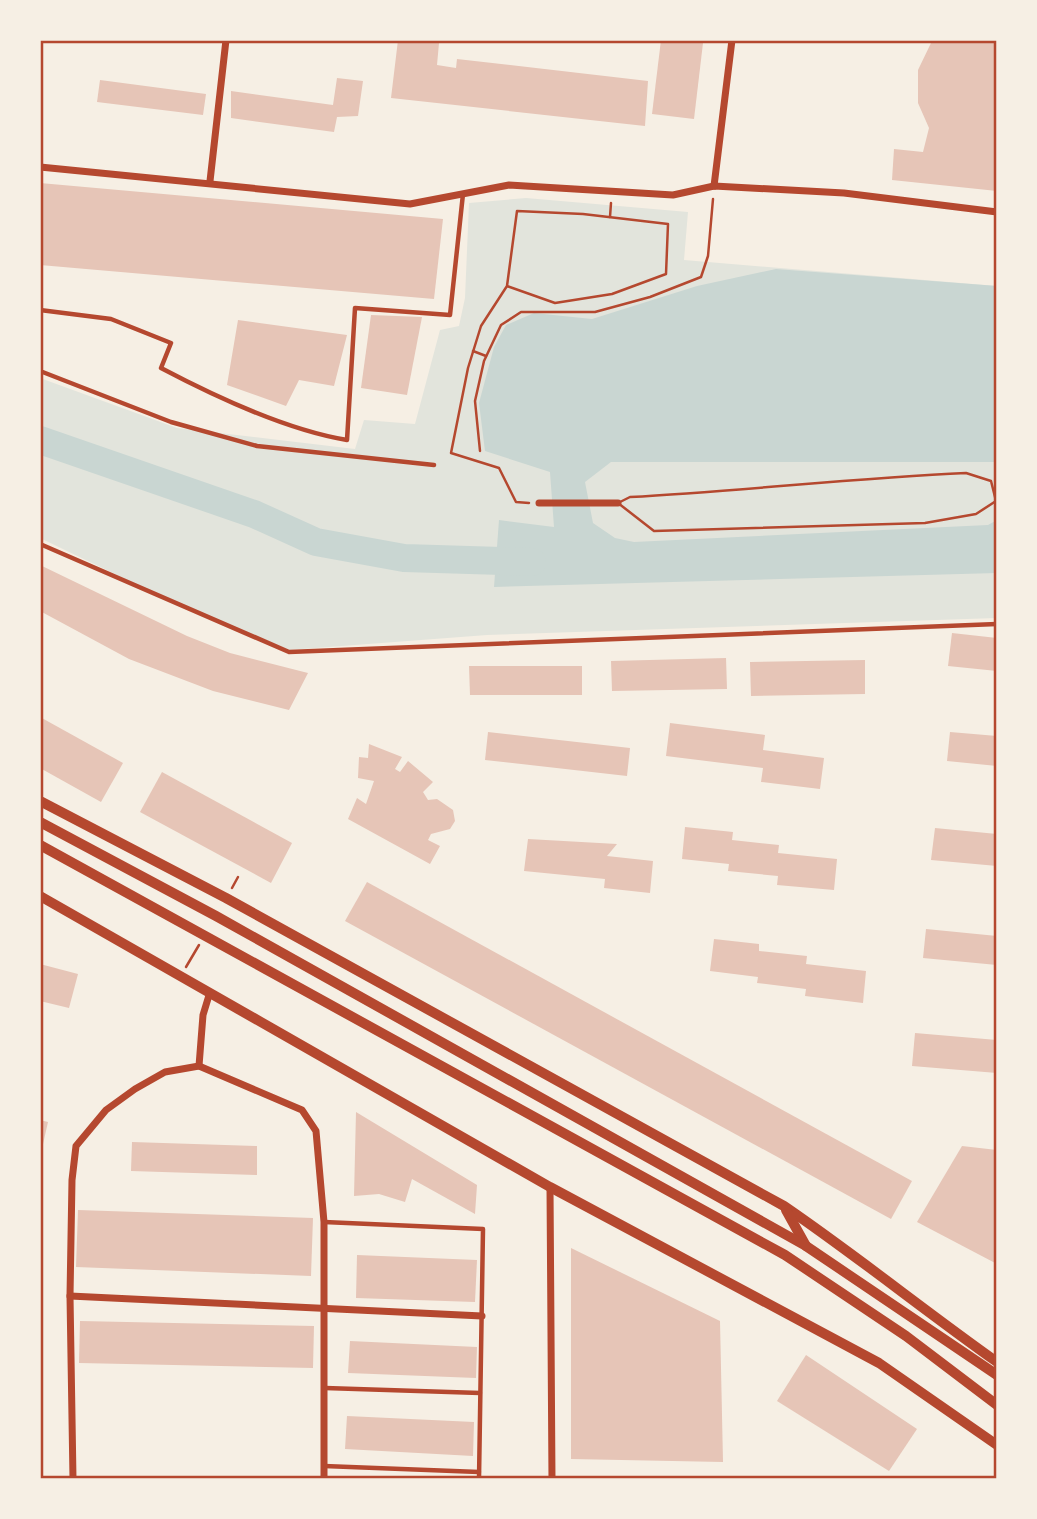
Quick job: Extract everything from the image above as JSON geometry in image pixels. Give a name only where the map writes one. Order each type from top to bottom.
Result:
[{"type":"main road","points":[[40,822],[228,923],[807,1246],[997,1375]]},
{"type":"main road","points":[[40,845],[785,1255],[906,1336],[997,1405]]},
{"type":"street","points":[[210,181],[226,40]]},
{"type":"street","points":[[714,186],[732,40]]},
{"type":"street","points":[[40,167],[210,181],[410,204],[509,186],[673,195],[714,186],[844,193],[997,212]]},
{"type":"street","points":[[539,503],[618,503]]},
{"type":"street","points":[[40,801],[226,898],[784,1206],[869,1265],[893,1289],[997,1362]]},
{"type":"street","points":[[40,896],[550,1186],[880,1363],[997,1445]]},
{"type":"street","points":[[200,1066],[203,1016],[210,992]]},
{"type":"street","points":[[73,1479],[70,1296],[72,1180],[76,1146],[106,1110],[135,1089],[165,1073],[200,1066],[302,1110],[316,1131],[324,1222],[324,1479]]},
{"type":"street","points":[[550,1186],[552,1479]]},
{"type":"street","points":[[784,1206],[807,1246]]},
{"type":"street","points":[[70,1296],[482,1316]]},
{"type":"lane","points":[[40,310],[111,319],[171,344],[161,368],[206,391],[324,436],[347,440],[355,308],[450,315],[463,194]]},
{"type":"lane","points":[[40,371],[172,422],[257,446],[435,465]]},
{"type":"lane","points":[[40,544],[289,652],[997,624]]},
{"type":"lane","points":[[324,1222],[483,1229],[479,1479]]},
{"type":"lane","points":[[325,1388],[480,1393]]},
{"type":"lane","points":[[324,1466],[479,1472]]},
{"type":"path","points":[[480,450],[475,401],[486,356],[500,325],[521,312],[595,312],[650,297],[701,277],[708,256],[714,186]]},
{"type":"path","points":[[508,286],[555,303],[612,294],[666,274],[668,224],[517,211],[508,286],[481,326],[451,453],[499,468],[516,502],[539,503]]},
{"type":"path","points":[[554,310],[555,303]]},
{"type":"path","points":[[473,351],[486,356]]},
{"type":"path","points":[[966,473],[991,481],[996,501],[976,514],[925,523],[654,531],[618,503],[630,497],[747,490],[872,477],[966,473]]},
{"type":"shaded area","points":[[526,198],[688,212],[684,260],[997,286],[997,618],[487,635],[289,650],[144,588],[40,538],[40,378],[177,428],[355,449],[364,420],[415,424],[440,330],[459,326],[465,298],[469,203]]},
{"type":"shaded area","points":[[776,269],[997,286],[997,462],[611,462],[585,482],[593,523],[615,538],[634,542],[988,525],[997,520],[997,573],[494,587],[499,520],[554,527],[550,472],[485,451],[479,403],[494,347],[506,325],[534,313],[592,319],[697,286]]},
{"type":"building","points":[[398,40],[444,40],[439,43],[437,65],[456,68],[457,59],[648,81],[645,126],[391,98]]},
{"type":"building","points":[[661,40],[703,43],[694,119],[652,114]]},
{"type":"building","points":[[926,40],[997,40],[997,191],[892,180],[894,149],[923,152],[929,128],[918,103],[918,70],[931,43]]},
{"type":"building","points":[[337,78],[363,81],[358,116],[337,117],[334,132],[231,118],[231,91],[333,105]]},
{"type":"building","points":[[100,80],[206,94],[203,115],[97,102]]},
{"type":"building","points":[[40,183],[443,219],[434,299],[40,265]]},
{"type":"building","points":[[371,315],[422,317],[407,395],[361,388]]},
{"type":"building","points":[[238,320],[347,335],[334,386],[299,380],[286,406],[227,385]]},
{"type":"building","points":[[40,565],[187,636],[230,653],[308,673],[289,710],[213,691],[129,659],[40,611]]},
{"type":"building","points":[[952,633],[997,638],[997,671],[948,666]]},
{"type":"building","points":[[726,658],[727,689],[612,691],[611,661]]},
{"type":"building","points":[[865,660],[865,694],[751,696],[750,662]]},
{"type":"building","points":[[469,666],[582,666],[582,695],[470,695]]},
{"type":"building","points":[[40,717],[123,763],[101,802],[40,768]]},
{"type":"building","points":[[670,723],[765,735],[763,750],[824,758],[820,789],[761,782],[763,768],[666,756]]},
{"type":"building","points":[[488,732],[630,748],[627,776],[485,760]]},
{"type":"building","points":[[950,732],[997,736],[997,766],[947,761]]},
{"type":"building","points":[[369,744],[402,757],[395,769],[400,772],[408,761],[433,782],[423,792],[428,800],[437,799],[453,810],[455,821],[450,829],[431,834],[428,840],[440,846],[430,864],[348,819],[357,798],[366,804],[374,781],[358,778],[359,757],[368,758]]},
{"type":"building","points":[[162,772],[292,843],[271,883],[140,812]]},
{"type":"building","points":[[685,827],[733,832],[732,840],[779,845],[778,853],[837,859],[834,890],[777,885],[778,876],[728,871],[729,864],[682,859]]},
{"type":"building","points":[[935,828],[997,834],[997,866],[931,860]]},
{"type":"building","points":[[528,839],[617,844],[607,856],[653,861],[650,893],[604,888],[605,879],[524,871]]},
{"type":"building","points":[[367,882],[912,1181],[891,1219],[345,921]]},
{"type":"building","points":[[926,929],[997,936],[997,965],[923,958]]},
{"type":"building","points":[[714,939],[759,944],[759,951],[807,956],[806,964],[866,971],[863,1003],[805,996],[806,989],[757,983],[758,977],[710,971]]},
{"type":"building","points":[[40,964],[78,974],[69,1008],[40,1001]]},
{"type":"building","points":[[915,1033],[997,1040],[997,1073],[912,1066]]},
{"type":"building","points":[[356,1112],[477,1185],[475,1214],[412,1179],[405,1202],[379,1194],[354,1196]]},
{"type":"building","points":[[40,1120],[48,1122],[41,1153],[40,1153]]},
{"type":"building","points":[[132,1142],[257,1146],[257,1175],[131,1171]]},
{"type":"building","points":[[962,1146],[997,1150],[997,1264],[917,1222]]},
{"type":"building","points":[[78,1210],[313,1218],[311,1276],[76,1267]]},
{"type":"building","points":[[571,1248],[720,1321],[723,1462],[571,1459]]},
{"type":"building","points":[[357,1255],[477,1260],[475,1302],[356,1298]]},
{"type":"building","points":[[80,1321],[314,1326],[313,1368],[79,1363]]},
{"type":"building","points":[[350,1341],[477,1347],[476,1378],[348,1373]]},
{"type":"building","points":[[806,1355],[917,1429],[889,1471],[777,1401]]},
{"type":"building","points":[[347,1416],[474,1422],[473,1456],[345,1449]]},
{"type":"waterway","points":[[40,440],[254,514],[316,542],[404,558],[532,562]]}]
